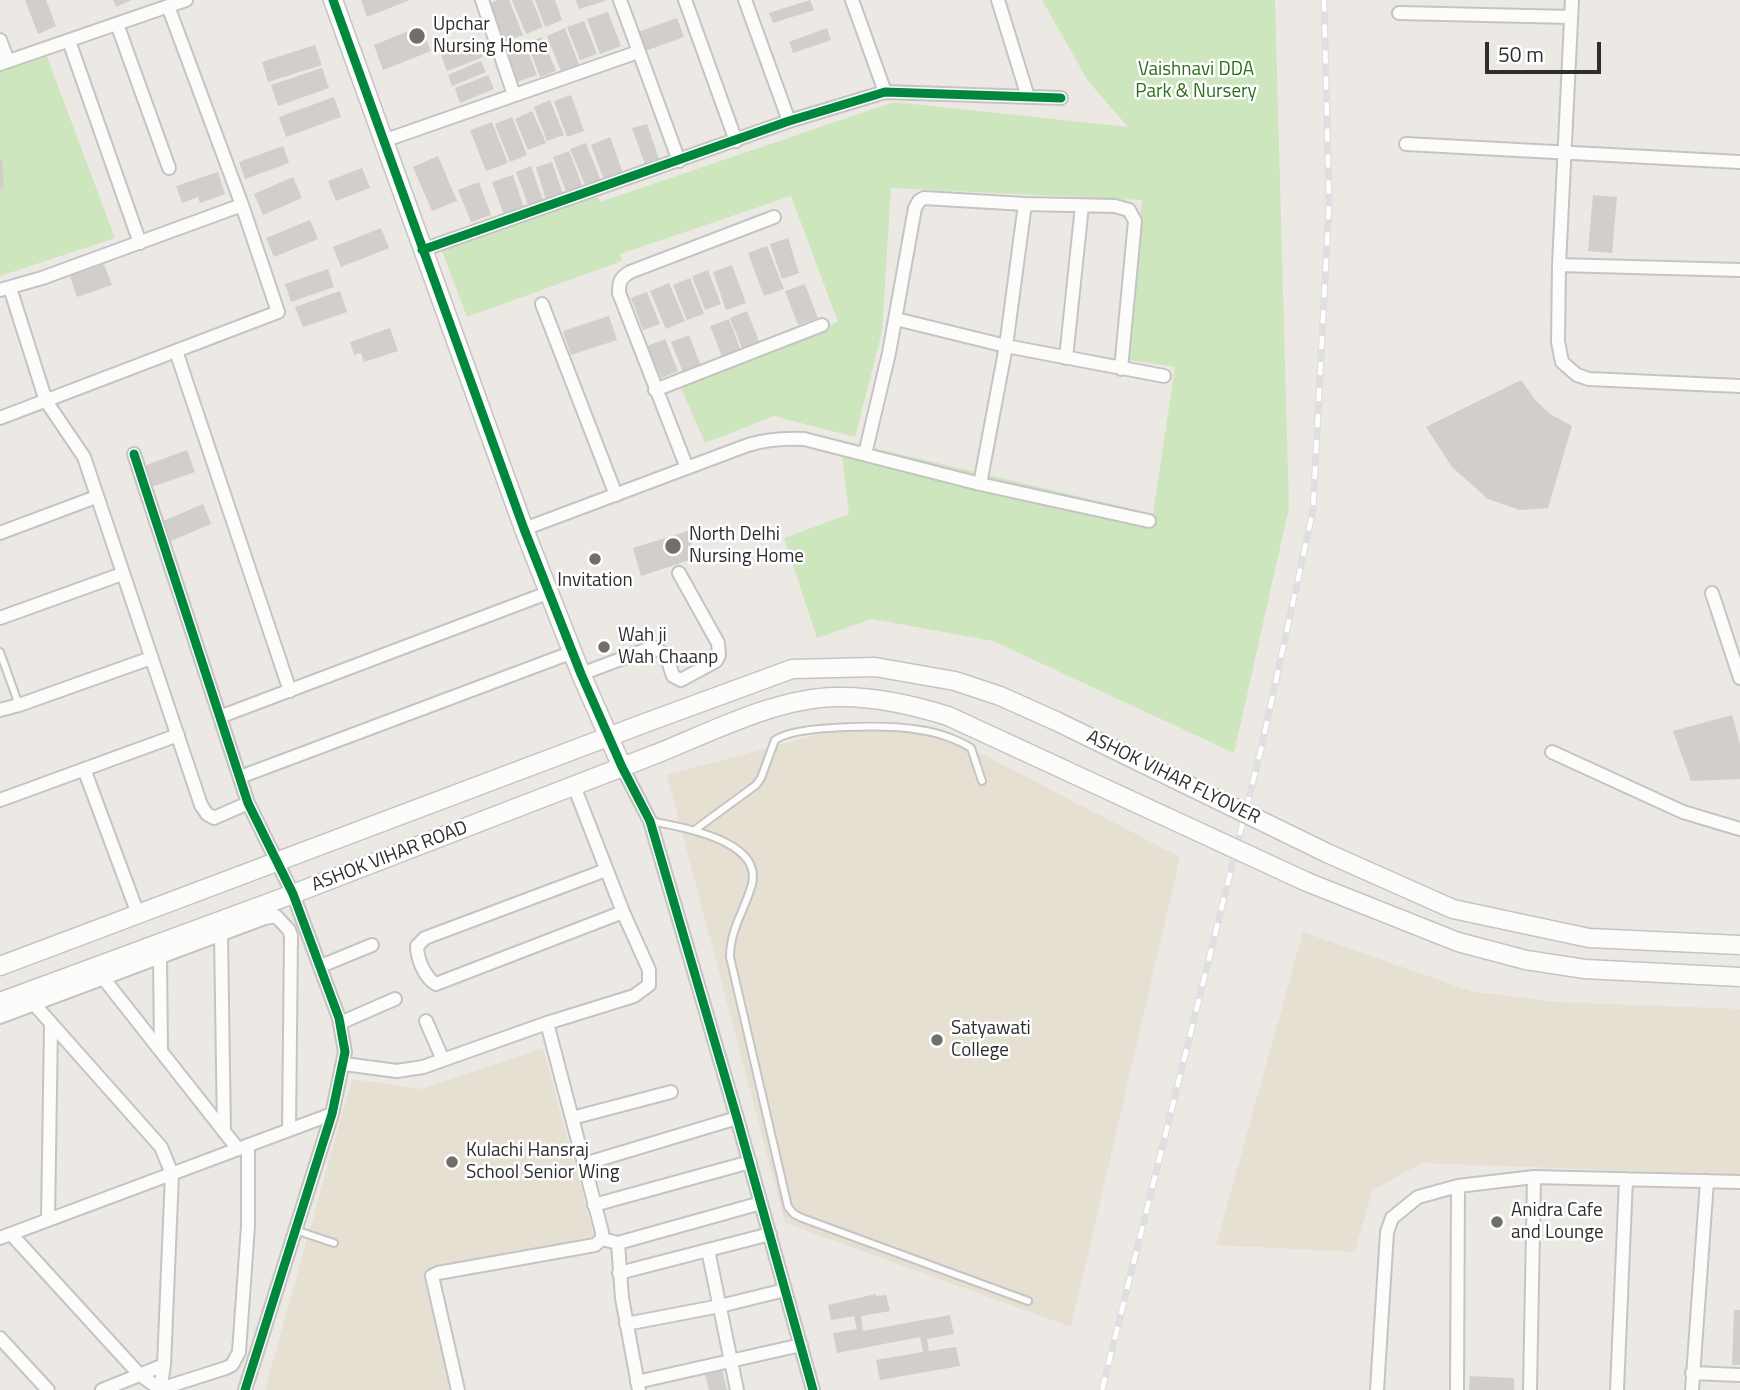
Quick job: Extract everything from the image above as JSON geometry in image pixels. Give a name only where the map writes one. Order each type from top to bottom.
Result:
[{"type":"main road","points":[[333,0],[524,529],[580,674],[622,767]]},
{"type":"main road","name":"ASHOK VIHAR FLYOVER","points":[[608,737],[792,669],[875,667],[955,681],[1000,696],[1045,716],[1327,853],[1453,909],[1589,938],[1740,945]]},
{"type":"main road","name":"ASHOK VIHAR FLYOVER","points":[[622,767],[766,710],[790,704],[836,696],[900,704],[948,716],[1307,882],[1458,942],[1526,960],[1585,969],[1740,977]]},
{"type":"main road","name":"ASHOK VIHAR ROAD","points":[[0,966],[608,737]]},
{"type":"main road","name":"ASHOK VIHAR ROAD","points":[[0,1002],[293,894],[622,767]]},
{"type":"street","points":[[0,40],[4,63],[186,0]]},
{"type":"street","points":[[482,0],[514,95]]},
{"type":"street","points":[[620,0],[680,161]]},
{"type":"street","points":[[685,0],[736,141]]},
{"type":"street","points":[[745,0],[789,121]]},
{"type":"street","points":[[852,0],[884,92]]},
{"type":"street","points":[[998,0],[1028,97]]},
{"type":"street","points":[[1572,0],[1559,265],[1559,351],[1562,362],[1577,375],[1588,379],[1740,386]]},
{"type":"street","points":[[0,418],[278,312],[242,205],[168,6]]},
{"type":"street","points":[[1399,13],[1571,17]]},
{"type":"street","points":[[117,24],[169,168]]},
{"type":"street","points":[[69,40],[140,243]]},
{"type":"street","points":[[383,141],[638,52]]},
{"type":"street","points":[[422,250],[789,121],[884,92],[1061,98]]},
{"type":"street","points":[[1406,144],[1740,162]]},
{"type":"street","points":[[865,454],[896,319],[915,208],[919,201],[932,198],[1025,205],[1122,208],[1133,215],[1135,221],[1121,369]]},
{"type":"street","points":[[242,205],[5,289],[46,401],[84,457],[201,805],[207,814],[214,818],[248,803]]},
{"type":"street","points":[[981,484],[1006,346],[1025,205]]},
{"type":"street","points":[[1066,358],[1082,206]]},
{"type":"street","points":[[687,468],[619,293],[619,283],[630,272],[774,217]]},
{"type":"street","points":[[1559,265],[1740,270]]},
{"type":"street","points":[[542,303],[616,495]]},
{"type":"street","points":[[896,319],[1006,346],[1164,376]]},
{"type":"street","points":[[655,390],[822,325]]},
{"type":"street","points":[[176,351],[290,691]]},
{"type":"street","points":[[524,529],[767,439],[804,439],[981,484],[1149,521]]},
{"type":"street","points":[[134,454],[222,716],[248,803],[279,861],[321,965],[340,1023],[345,1052],[332,1114],[245,1390]]},
{"type":"street","points":[[0,533],[96,496]]},
{"type":"street","points":[[580,674],[653,647],[666,655],[673,676],[681,680],[716,661],[719,655],[718,643],[679,573]]},
{"type":"street","points":[[0,618],[122,574]]},
{"type":"street","points":[[222,716],[550,592]]},
{"type":"street","points":[[1712,593],[1740,678]]},
{"type":"street","points":[[240,777],[573,652]]},
{"type":"street","points":[[0,710],[151,658]]},
{"type":"street","points":[[0,800],[178,735]]},
{"type":"street","points":[[1552,752],[1683,812],[1740,828]]},
{"type":"street","points":[[622,767],[650,821],[750,1161],[813,1390]]},
{"type":"street","points":[[85,769],[138,914]]},
{"type":"street","points":[[344,1064],[408,1071],[634,996],[649,985],[649,970],[573,786]]},
{"type":"street","points":[[606,870],[425,938],[417,946],[417,952],[427,976],[436,984],[623,912]]},
{"type":"street","points":[[0,1017],[271,915],[281,919],[289,930],[292,949],[289,1129]]},
{"type":"street","points":[[221,934],[224,1132]]},
{"type":"street","points":[[321,965],[372,945]]},
{"type":"street","points":[[160,957],[160,1051]]},
{"type":"street","points":[[104,979],[224,1132],[243,1147],[248,1226],[239,1352],[232,1365],[226,1368],[160,1389]]},
{"type":"street","points":[[340,1023],[395,999]]},
{"type":"street","points":[[34,1004],[161,1147],[172,1174],[164,1365],[160,1389]]},
{"type":"street","points":[[426,1021],[443,1060]]},
{"type":"street","points":[[547,1023],[602,1239]]},
{"type":"street","points":[[48,1220],[51,1025]]},
{"type":"street","points":[[572,1118],[671,1092]]},
{"type":"street","points":[[160,1389],[139,1374],[6,1236],[332,1114]]},
{"type":"street","points":[[584,1164],[737,1118]]},
{"type":"street","points":[[594,1205],[750,1161]]},
{"type":"street","points":[[1530,1390],[1534,1177]]},
{"type":"street","points":[[1377,1390],[1387,1232],[1392,1218],[1418,1197],[1458,1186],[1534,1177],[1740,1182]]},
{"type":"street","points":[[1617,1390],[1626,1179]]},
{"type":"street","points":[[1692,1390],[1707,1181]]},
{"type":"street","points":[[1457,1390],[1458,1186]]},
{"type":"street","points":[[602,1239],[618,1243],[761,1203]]},
{"type":"street","points":[[619,1273],[770,1234]]},
{"type":"street","points":[[458,1390],[432,1276],[595,1245],[602,1239]]},
{"type":"street","points":[[618,1243],[626,1324],[638,1386],[801,1345]]},
{"type":"street","points":[[708,1250],[737,1390]]},
{"type":"street","points":[[626,1324],[785,1290]]},
{"type":"street","points":[[0,1338],[47,1390]]},
{"type":"street","points":[[102,1390],[164,1365]]},
{"type":"street","points":[[1692,1373],[1740,1375]]},
{"type":"lane","points":[[0,652],[19,705]]},
{"type":"lane","points":[[695,829],[756,785],[775,740],[796,733],[841,727],[923,730],[971,748],[982,781]]},
{"type":"lane","points":[[650,821],[695,829],[732,846],[748,862],[751,870],[752,885],[733,932],[730,957],[788,1207],[802,1218],[1028,1301]]},
{"type":"lane","points":[[295,1230],[334,1242]]},
{"type":"shaded area","name":"Satyawati College","points":[[830,731],[922,732],[986,756],[1180,857],[1071,1327],[785,1223],[667,775]]},
{"type":"shaded area","points":[[1303,932],[1470,991],[1556,1002],[1740,1009],[1740,1175],[1422,1163],[1372,1191],[1355,1252],[1216,1245]]},
{"type":"shaded area","name":"Kulachi Hansraj School Senior Wing","points":[[543,1048],[594,1236],[424,1272],[451,1390],[265,1390],[352,1079],[422,1089]]},
{"type":"green space","name":"Vaishnavi DDA Park & Nursery","points":[[1042,0],[1275,0],[1289,508],[1234,753],[993,641],[872,619],[817,638],[784,538],[849,514],[840,440],[1153,514],[1175,367],[1129,360],[1142,200],[891,188],[882,332],[855,437],[774,416],[705,443],[681,388],[838,322],[791,196],[620,254],[622,261],[467,317],[442,251],[597,194],[600,202],[894,102],[1128,127],[1088,81]]},
{"type":"green space","points":[[46,54],[115,238],[0,276],[0,71]]},
{"type":"building","points":[[25,0],[46,0],[56,26],[38,34]]},
{"type":"building","points":[[113,0],[132,0],[116,7]]},
{"type":"building","points":[[361,0],[410,0],[367,17]]},
{"type":"building","points":[[498,0],[509,0],[523,35],[501,43],[485,5]]},
{"type":"building","points":[[512,0],[532,0],[543,27],[526,34]]},
{"type":"building","points":[[535,0],[555,0],[562,20],[545,27]]},
{"type":"building","points":[[576,0],[604,0],[605,1],[579,9]]},
{"type":"building","points":[[810,0],[814,10],[773,23],[769,13]]},
{"type":"building","points":[[608,12],[621,46],[600,54],[587,19]]},
{"type":"building","points":[[677,18],[684,37],[645,51],[638,32]]},
{"type":"building","points":[[584,21],[597,54],[580,60],[567,27]]},
{"type":"building","points":[[421,26],[431,51],[383,70],[374,45]]},
{"type":"building","points":[[565,28],[580,67],[562,74],[547,36]]},
{"type":"building","points":[[827,28],[831,40],[793,53],[789,42]]},
{"type":"building","points":[[542,37],[556,71],[540,77],[527,43]]},
{"type":"building","points":[[477,41],[483,57],[447,71],[441,55]]},
{"type":"building","points":[[525,44],[537,75],[517,82],[505,52]]},
{"type":"building","points":[[315,45],[322,65],[268,82],[262,62]]},
{"type":"building","points":[[481,61],[486,72],[452,86],[448,75]]},
{"type":"building","points":[[322,68],[329,88],[278,106],[271,85]]},
{"type":"building","points":[[488,75],[494,89],[460,103],[455,88]]},
{"type":"building","points":[[571,95],[584,131],[567,137],[554,101]]},
{"type":"building","points":[[334,97],[341,117],[286,137],[279,117]]},
{"type":"building","points":[[550,100],[564,135],[547,141],[534,107]]},
{"type":"building","points":[[532,111],[546,143],[528,150],[515,119]]},
{"type":"building","points":[[512,117],[527,155],[510,162],[495,124]]},
{"type":"building","points":[[492,122],[508,163],[486,171],[470,130]]},
{"type":"building","points":[[647,124],[659,159],[645,164],[632,128]]},
{"type":"building","points":[[610,137],[623,173],[604,180],[591,145]]},
{"type":"building","points":[[586,143],[601,181],[586,187],[570,149]]},
{"type":"building","points":[[283,146],[289,163],[245,179],[239,162]]},
{"type":"building","points":[[569,151],[583,188],[567,194],[553,157]]},
{"type":"building","points":[[438,156],[457,201],[432,211],[413,167]]},
{"type":"building","points":[[2,160],[4,188],[0,188]]},
{"type":"building","points":[[552,162],[563,194],[546,200],[536,167]]},
{"type":"building","points":[[531,166],[544,203],[529,208],[516,172]]},
{"type":"building","points":[[362,168],[370,188],[336,201],[328,181]]},
{"type":"building","points":[[218,172],[225,194],[200,203],[198,197],[182,203],[176,186]]},
{"type":"building","points":[[513,175],[524,208],[504,215],[492,182]]},
{"type":"building","points":[[293,177],[302,198],[263,215],[254,194]]},
{"type":"building","points":[[479,182],[491,215],[471,222],[458,190]]},
{"type":"building","points":[[1593,195],[1617,197],[1612,253],[1588,251]]},
{"type":"building","points":[[310,220],[318,239],[274,257],[266,238]]},
{"type":"building","points":[[381,228],[389,248],[341,267],[333,247]]},
{"type":"building","points":[[788,238],[799,273],[782,279],[770,244]]},
{"type":"building","points":[[767,246],[784,289],[764,296],[748,253]]},
{"type":"building","points":[[104,264],[112,285],[77,297],[70,276]]},
{"type":"building","points":[[732,265],[746,303],[726,310],[713,272]]},
{"type":"building","points":[[328,269],[334,287],[291,302],[285,284]]},
{"type":"building","points":[[708,270],[721,304],[705,310],[692,276]]},
{"type":"building","points":[[690,278],[704,314],[687,320],[673,285]]},
{"type":"building","points":[[669,283],[685,321],[666,329],[650,291]]},
{"type":"building","points":[[805,284],[818,318],[798,325],[785,291]]},
{"type":"building","points":[[340,291],[347,312],[303,327],[295,307]]},
{"type":"building","points":[[647,292],[660,324],[643,330],[631,298]]},
{"type":"building","points":[[747,311],[761,346],[744,353],[730,318]]},
{"type":"building","points":[[609,316],[617,340],[571,355],[563,331]]},
{"type":"building","points":[[729,319],[741,351],[723,359],[710,326]]},
{"type":"building","points":[[390,328],[398,351],[364,362],[361,353],[354,355],[350,342]]},
{"type":"building","points":[[689,335],[702,369],[684,375],[671,342]]},
{"type":"building","points":[[665,339],[678,371],[661,378],[647,346]]},
{"type":"building","points":[[1521,380],[1536,401],[1550,414],[1572,426],[1548,508],[1520,510],[1488,499],[1452,467],[1426,427]]},
{"type":"building","points":[[187,450],[195,472],[148,488],[141,467]]},
{"type":"building","points":[[203,504],[211,524],[171,541],[163,521]]},
{"type":"building","points":[[688,531],[696,558],[641,576],[633,548]]},
{"type":"building","points":[[1732,715],[1740,744],[1740,779],[1691,781],[1673,731]]},
{"type":"building","points":[[876,1294],[886,1295],[890,1311],[861,1316],[863,1331],[950,1315],[954,1334],[927,1339],[929,1351],[956,1347],[960,1366],[880,1380],[876,1360],[923,1352],[920,1337],[837,1353],[833,1333],[857,1329],[854,1316],[831,1320],[828,1305]]},
{"type":"building","points":[[1734,1310],[1740,1310],[1740,1365],[1732,1365]]},
{"type":"building","points":[[722,1370],[727,1390],[709,1390],[705,1374]]},
{"type":"building","points":[[1470,1376],[1514,1378],[1514,1390],[1469,1390]]},
{"type":"railway","points":[[1102,1390],[1261,749],[1313,510],[1329,204],[1324,0]]},
{"type":"cycle path","points":[[333,0],[524,529],[581,674],[622,767],[650,821],[813,1390]]},
{"type":"cycle path","points":[[422,250],[789,121],[885,92],[1061,98]]},
{"type":"cycle path","points":[[134,454],[248,803],[293,894],[339,1018],[345,1052],[332,1114],[245,1390]]},
{"type":"place","name":"Upchar Nursing Home","points":[[417,36]]},
{"type":"place","name":"North Delhi Nursing Home","points":[[673,546]]},
{"type":"place","name":"Invitation","points":[[595,559]]},
{"type":"place","name":"Wah ji Wah Chaanp","points":[[604,647]]},
{"type":"place","name":"Satyawati College","points":[[937,1040]]},
{"type":"place","name":"Kulachi Hansraj School Senior Wing","points":[[452,1162]]},
{"type":"place","name":"Anidra Cafe and Lounge","points":[[1497,1222]]}]
